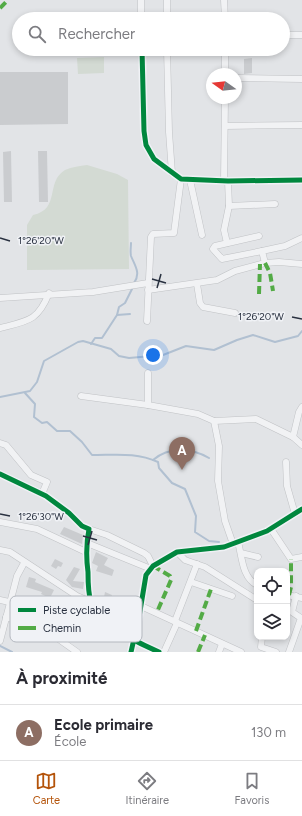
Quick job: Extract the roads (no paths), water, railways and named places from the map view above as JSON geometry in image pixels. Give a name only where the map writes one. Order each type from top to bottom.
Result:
[{"type":"street","points":[[140,0],[141,12]]},
{"type":"street","points":[[166,0],[167,12]]},
{"type":"street","points":[[224,0],[224,12]]},
{"type":"street","points":[[290,35],[302,35]]},
{"type":"street","points":[[142,56],[144,131],[146,146],[154,159],[172,173],[180,179],[190,180],[302,180]]},
{"type":"street","points":[[167,56],[169,132],[172,173]]},
{"type":"street","points":[[225,56],[225,68]]},
{"type":"street","points":[[242,78],[302,79]]},
{"type":"street","points":[[225,104],[226,181],[229,206],[224,227],[227,243]]},
{"type":"street","points":[[225,126],[302,125]]},
{"type":"street","points":[[147,320],[151,237],[153,234],[174,233],[180,179]]},
{"type":"street","points":[[190,180],[202,235]]},
{"type":"street","points":[[229,206],[275,204]]},
{"type":"street","points":[[259,236],[227,243],[214,248],[220,258],[285,246],[302,238]]},
{"type":"street","points":[[262,251],[265,263]]},
{"type":"street","points":[[148,290],[217,280],[235,271],[265,263],[279,262],[302,264]]},
{"type":"street","points":[[0,298],[49,293],[99,291],[148,283]]},
{"type":"street","points":[[196,284],[200,303],[203,308],[235,313]]},
{"type":"street","points":[[0,328],[20,323],[38,314],[49,293]]},
{"type":"street","points":[[148,373],[148,405]]},
{"type":"street","points":[[81,396],[148,405],[198,414],[214,421],[256,419],[293,437],[302,445]]},
{"type":"street","points":[[293,437],[299,427],[300,409],[302,408]]},
{"type":"street","points":[[214,421],[220,450],[218,481],[225,521],[241,553],[246,574],[254,583]]},
{"type":"street","points":[[0,443],[6,445],[31,474],[47,482],[42,494]]},
{"type":"street","points":[[286,462],[287,486],[294,514]]},
{"type":"street","points":[[0,474],[42,494],[69,513],[82,526],[107,535],[144,553],[148,556],[152,568]]},
{"type":"street","points":[[142,600],[146,575],[152,568],[177,552],[186,549],[215,549],[236,543],[271,529],[302,509]]},
{"type":"street","points":[[0,522],[37,529],[86,552]]},
{"type":"street","points":[[89,529],[86,552],[90,596]]},
{"type":"street","points":[[271,529],[291,560],[302,557]]},
{"type":"street","points":[[87,543],[152,568]]},
{"type":"street","points":[[0,550],[10,552],[24,563],[77,596]]},
{"type":"street","points":[[177,552],[185,560],[198,564],[254,598]]},
{"type":"street","points":[[241,553],[258,557]]},
{"type":"street","points":[[12,596],[17,576],[24,563]]},
{"type":"street","points":[[164,652],[198,564]]},
{"type":"street","points":[[191,582],[232,596]]},
{"type":"street","points":[[289,652],[301,618],[290,611],[299,597]]},
{"type":"street","points":[[0,600],[10,602],[0,641]]},
{"type":"street","points":[[142,606],[241,652]]},
{"type":"street","points":[[6,617],[10,618]]},
{"type":"street","points":[[262,640],[261,646],[265,650],[276,652]]},
{"type":"street","points":[[63,642],[77,652]]},
{"type":"street","points":[[131,652],[134,642]]},
{"type":"street","points":[[138,642],[159,652]]},
{"type":"street","points":[[219,652],[222,644]]},
{"type":"waterway","points":[[131,243],[131,256],[136,266],[137,273],[134,283]]},
{"type":"waterway","points":[[117,315],[119,307],[125,303],[133,287]]},
{"type":"waterway","points":[[91,344],[95,338],[102,338],[117,315],[130,314]]},
{"type":"waterway","points":[[0,397],[30,391],[37,382],[44,361],[78,342],[83,341],[111,349],[119,356],[129,358],[163,355],[186,346],[214,350],[253,335],[275,342],[298,336],[302,331]]},
{"type":"waterway","points":[[25,393],[35,404],[34,417],[42,423],[47,422],[57,431],[70,431],[82,442],[92,455],[134,455],[158,462],[159,468],[172,483],[185,489],[196,516],[195,532],[209,541],[219,542]]},
{"type":"waterway","points":[[153,460],[166,452],[181,450],[195,452],[209,458]]},
{"type":"waterway","points":[[0,646],[12,652]]},
{"type":"place","name":"Ecole primaire","points":[[182,470]]}]
